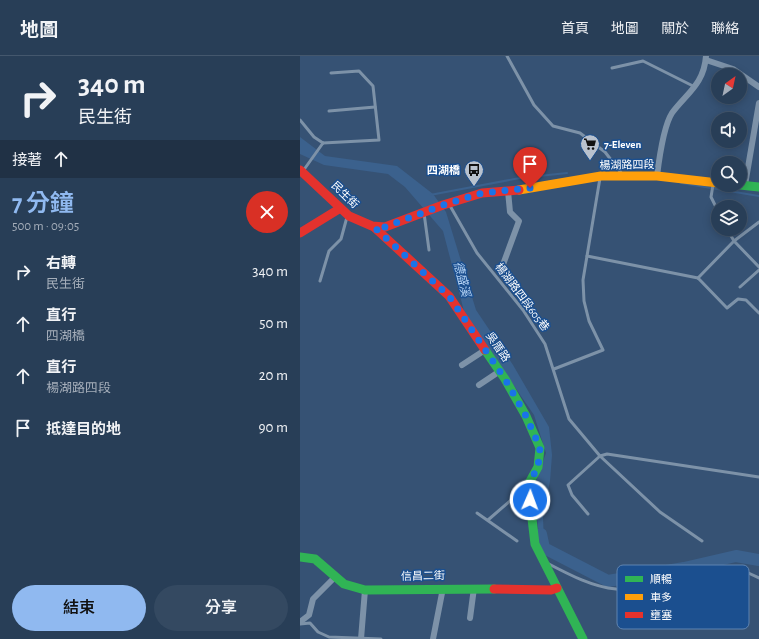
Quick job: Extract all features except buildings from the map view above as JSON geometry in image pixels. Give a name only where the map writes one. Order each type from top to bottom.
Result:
[{"type":"street","points":[[657,176],[660,153],[672,114],[700,80],[706,58],[734,68],[759,86]]},
{"type":"street","points":[[747,161],[759,103]]},
{"type":"street","name":"民生街","points":[[301,169],[339,209],[365,226],[375,228]]},
{"type":"street","name":"楊湖路四段","points":[[446,204],[482,193],[508,191],[601,176],[657,176],[711,182]]},
{"type":"street","points":[[747,186],[759,187]]},
{"type":"street","points":[[501,270],[519,221],[510,212],[508,191]]},
{"type":"street","points":[[375,228],[385,227],[446,204]]},
{"type":"street","points":[[300,234],[339,209]]},
{"type":"street","name":"吳厝路","points":[[375,228],[449,296],[500,371],[526,416],[540,448],[538,467],[528,485]]},
{"type":"street","points":[[462,365],[486,350]]},
{"type":"street","points":[[479,385],[500,371]]},
{"type":"street","points":[[528,485],[535,544],[583,639]]},
{"type":"street","name":"信昌二街","points":[[300,557],[302,556],[316,559],[344,584],[365,590],[443,588],[551,590],[558,588]]},
{"type":"street","points":[[300,623],[309,615],[313,599],[335,577]]},
{"type":"street","points":[[433,639],[443,588]]},
{"type":"street","points":[[470,618],[474,588]]},
{"type":"street","points":[[361,638],[365,590]]},
{"type":"lane","points":[[507,56],[534,105],[553,126],[580,133],[605,152],[624,177]]},
{"type":"lane","points":[[612,68],[642,61],[695,87]]},
{"type":"lane","points":[[300,120],[314,137],[323,143],[379,140],[373,86],[359,71],[331,73]]},
{"type":"lane","points":[[329,111],[375,107]]},
{"type":"lane","points":[[301,169],[323,143]]},
{"type":"lane","points":[[554,368],[603,350],[588,321],[584,302],[583,280],[601,176]]},
{"type":"lane","name":"楊湖路四段605巷","points":[[446,204],[477,253],[523,310],[545,344],[569,418],[600,456],[660,512],[702,541]]},
{"type":"lane","points":[[424,212],[429,250]]},
{"type":"lane","points":[[320,281],[329,251],[341,239],[348,216]]},
{"type":"lane","points":[[698,278],[734,241],[759,222]]},
{"type":"lane","points":[[731,236],[759,267]]},
{"type":"lane","points":[[587,256],[698,278],[727,308],[738,299],[746,300],[759,313]]},
{"type":"lane","points":[[740,287],[759,270]]},
{"type":"lane","points":[[588,514],[572,495],[568,485],[600,456],[607,454],[759,478]]},
{"type":"lane","points":[[488,520],[528,485]]},
{"type":"lane","points":[[477,513],[517,540]]},
{"type":"lane","points":[[542,560],[577,579],[617,589]]},
{"type":"lane","points":[[749,573],[759,578]]},
{"type":"lane","points":[[300,623],[310,623],[318,632],[329,637],[381,639]]},
{"type":"water","points":[[300,137],[325,156],[397,166],[433,194],[446,212],[476,310],[513,365],[549,427],[552,455],[550,481],[543,516],[544,548],[540,546],[534,487],[546,453],[534,415],[465,315],[443,231],[405,187],[388,174],[324,165],[300,154]]},
{"type":"waterway","points":[[430,195],[520,178],[567,173]]},
{"type":"waterway","points":[[681,183],[759,196]]},
{"type":"waterway","name":"德盛溪","points":[[541,534],[544,548],[608,581],[617,579]]},
{"type":"waterway","name":"德盛溪","points":[[697,565],[736,556],[759,560]]},
{"type":"traffic: fast","points":[[747,186],[759,187]]},
{"type":"traffic: fast","points":[[485,350],[505,379],[526,416],[540,448],[538,467],[528,485],[535,544],[583,639]]},
{"type":"traffic: fast","points":[[300,557],[315,559],[344,584],[365,590],[494,589]]},
{"type":"traffic: slow","points":[[519,190],[601,176],[657,176],[711,182]]},
{"type":"traffic: jam","points":[[300,170],[349,216],[372,226],[385,227],[443,205],[482,193],[519,190]]},
{"type":"traffic: jam","points":[[300,233],[339,209]]},
{"type":"traffic: jam","points":[[375,228],[449,296],[485,350]]},
{"type":"traffic: jam","points":[[494,589],[551,590],[557,588]]},
{"type":"place","name":"7-Eleven","points":[[590,161]]},
{"type":"place","name":"四湖橋","points":[[474,187]]},
{"type":"route","points":[[530,188],[482,193],[443,205],[385,227],[375,228],[449,296],[505,379],[526,416],[540,448],[538,467],[528,485],[530,500]]}]
